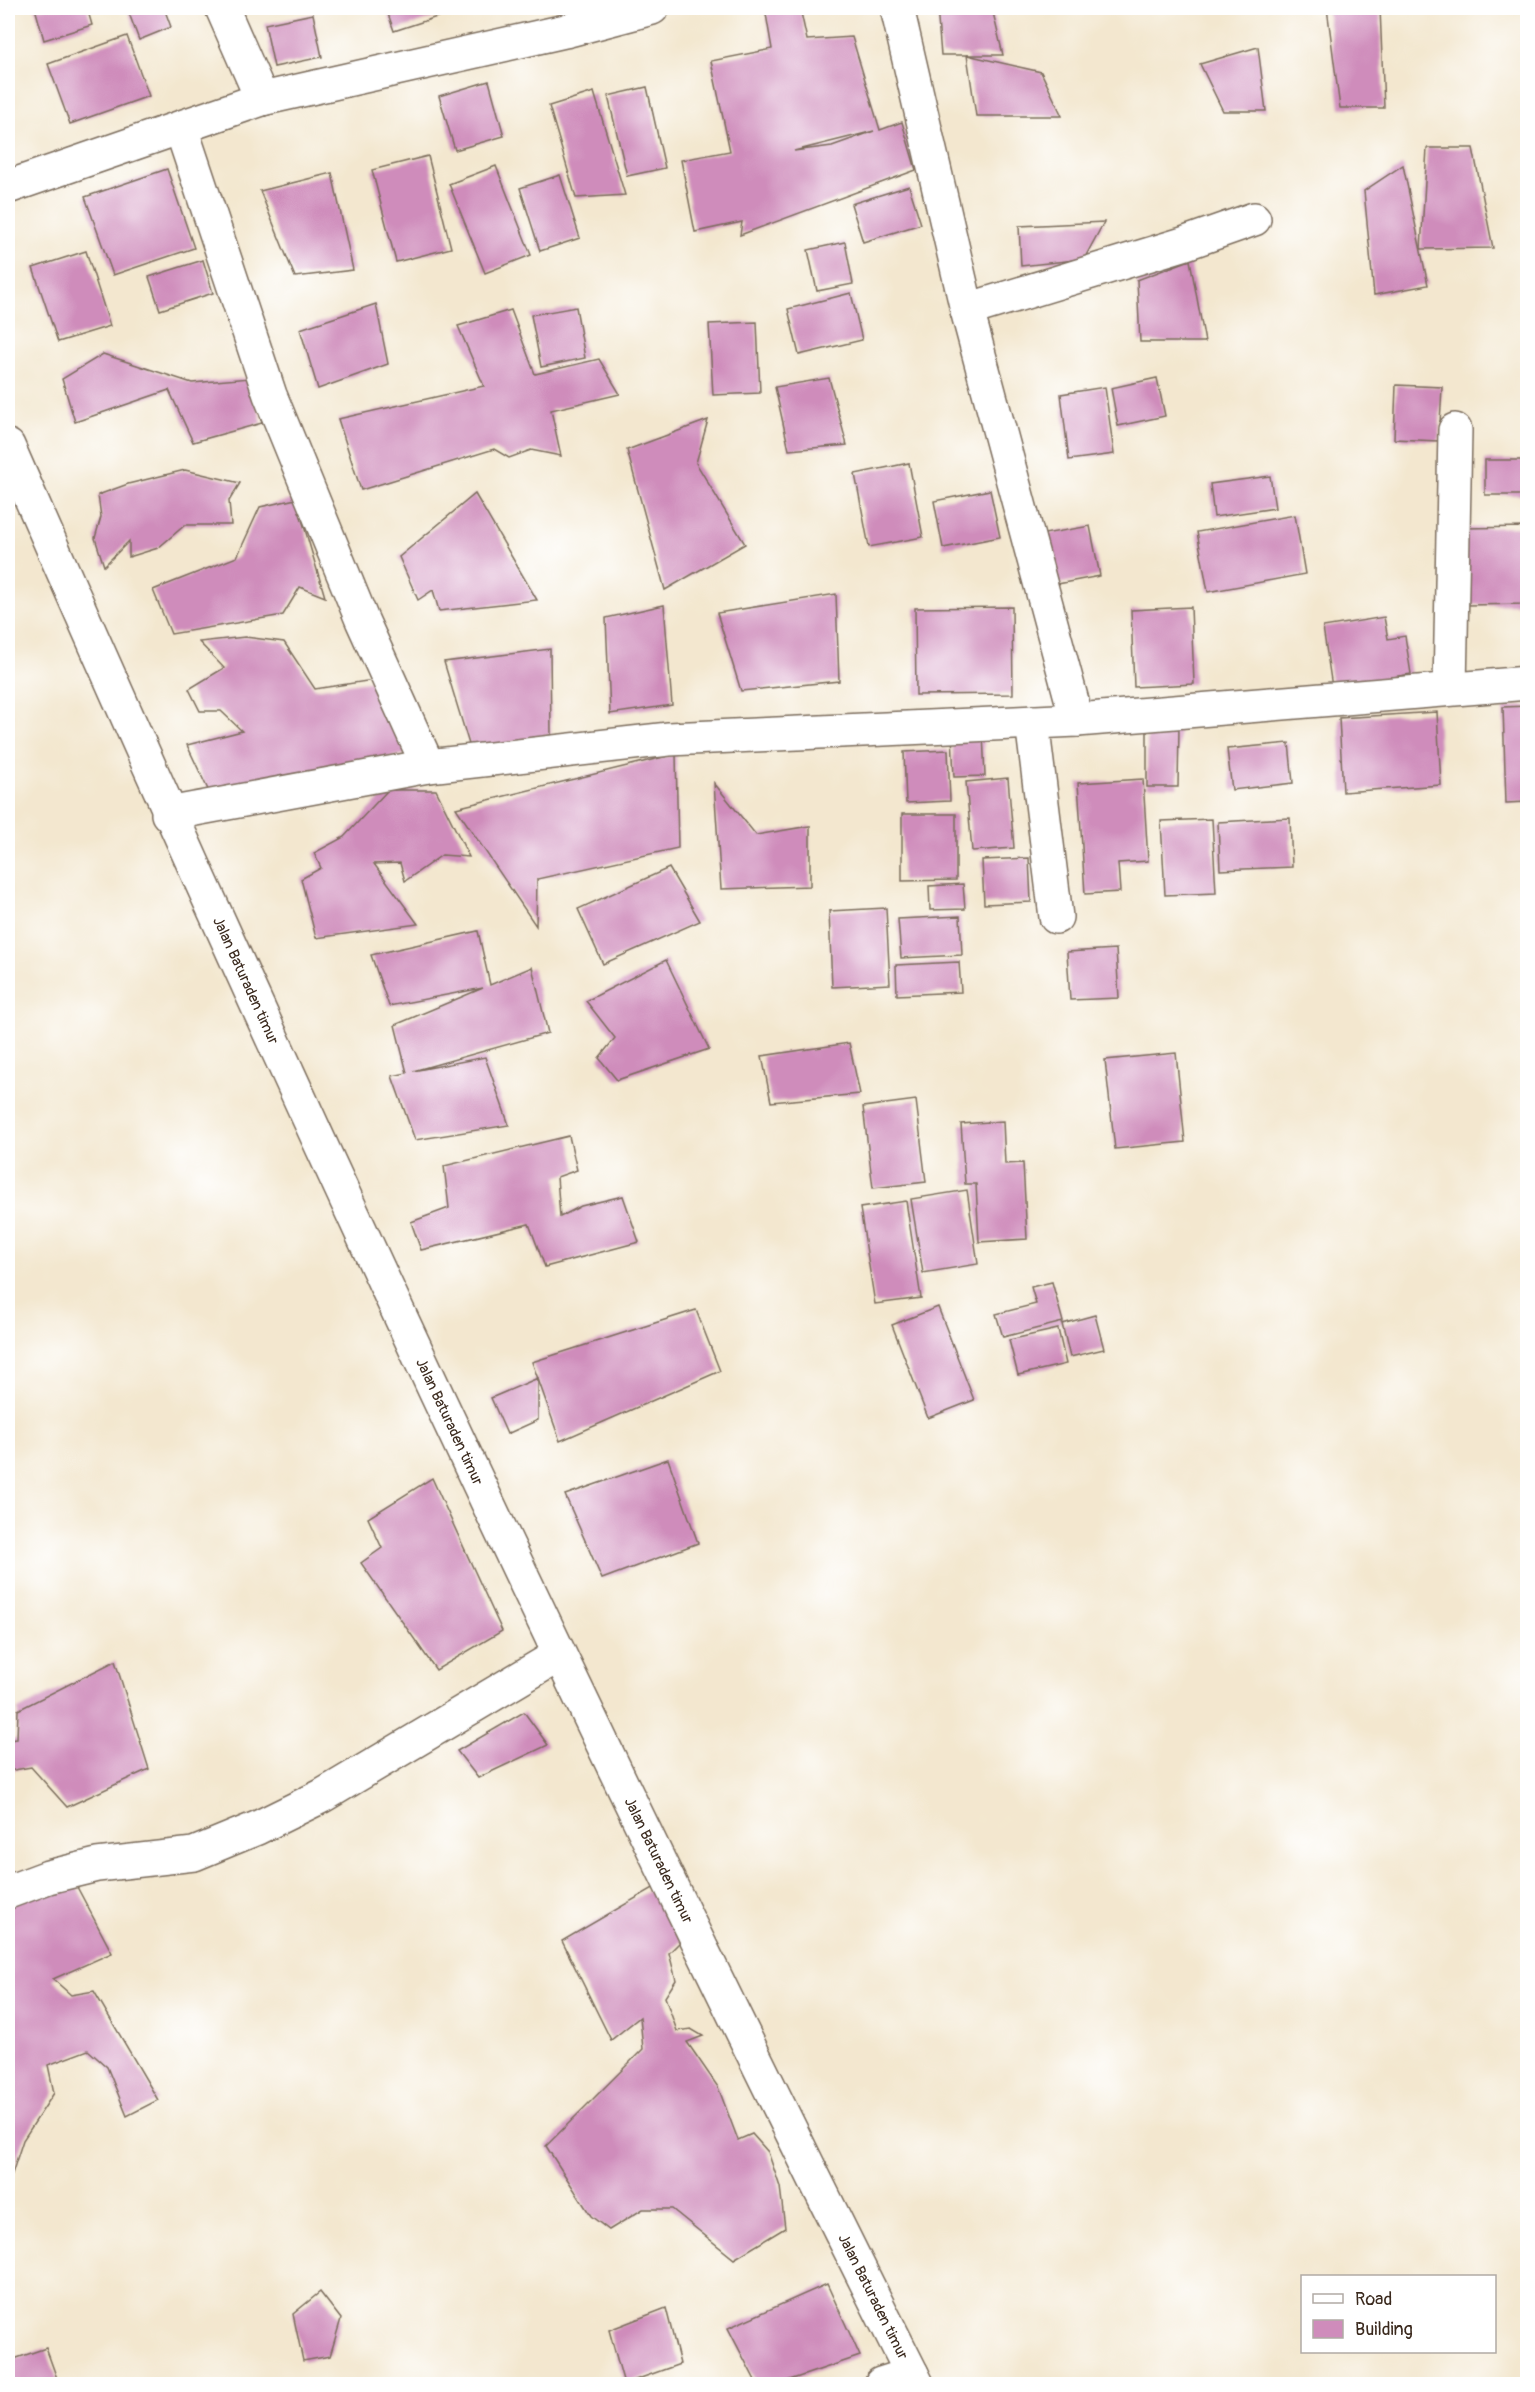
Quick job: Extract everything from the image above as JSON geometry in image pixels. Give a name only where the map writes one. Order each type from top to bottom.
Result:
[{"type":"street","points":[[222,8],[262,99]]},
{"type":"street","points":[[8,187],[262,99],[565,31],[652,8]]},
{"type":"street","points":[[897,8],[967,310],[1077,720]]},
{"type":"street","points":[[181,128],[270,395],[362,620],[428,766]]},
{"type":"street","points":[[967,310],[1183,244],[1254,219]]},
{"type":"street","points":[[1450,689],[1455,429]]},
{"type":"street","name":"Jalan Baturaden timur","points":[[8,446],[168,814],[559,1655],[903,2381]]},
{"type":"street","points":[[168,814],[428,766],[669,739],[1077,720],[1527,683]]},
{"type":"street","points":[[1032,722],[1056,917]]},
{"type":"street","points":[[8,1892],[48,1877],[97,1865],[194,1854],[257,1828],[322,1796],[559,1655]]},
{"type":"building","points":[[35,8],[87,8],[92,25],[44,40]]},
{"type":"building","points":[[127,8],[164,8],[171,27],[139,40]]},
{"type":"building","points":[[386,8],[444,8],[446,14],[394,31]]},
{"type":"building","points":[[765,8],[800,8],[807,40],[852,37],[880,130],[902,122],[916,170],[740,235],[742,222],[695,232],[681,160],[730,151],[711,61],[772,49]],"holes":[[[874,131],[832,146],[794,151]]]},
{"type":"building","points":[[937,8],[992,8],[1003,55],[941,55]]},
{"type":"building","points":[[1327,8],[1380,8],[1384,108],[1340,108]]},
{"type":"building","points":[[313,14],[322,57],[274,67],[265,24]]},
{"type":"building","points":[[127,36],[149,96],[70,124],[48,64]]},
{"type":"building","points":[[1258,47],[1266,111],[1223,111],[1200,64]]},
{"type":"building","points":[[967,55],[1041,72],[1062,116],[976,116]]},
{"type":"building","points":[[489,81],[504,136],[455,150],[439,96]]},
{"type":"building","points":[[647,87],[665,168],[627,176],[608,96]]},
{"type":"building","points":[[594,92],[625,195],[576,198],[549,106]]},
{"type":"building","points":[[1427,148],[1473,148],[1493,248],[1421,249]]},
{"type":"building","points":[[428,156],[451,248],[396,262],[372,170]]},
{"type":"building","points":[[1403,165],[1428,285],[1374,295],[1364,191]]},
{"type":"building","points":[[496,166],[531,255],[485,273],[449,184]]},
{"type":"building","points":[[167,169],[194,248],[113,275],[85,197]]},
{"type":"building","points":[[332,173],[353,270],[295,277],[260,191]]},
{"type":"building","points":[[560,175],[580,238],[540,251],[520,188]]},
{"type":"building","points":[[909,186],[921,224],[863,242],[851,204]]},
{"type":"building","points":[[1104,222],[1084,259],[1021,266],[1019,226]]},
{"type":"building","points":[[845,242],[853,284],[817,291],[808,250]]},
{"type":"building","points":[[86,251],[110,326],[58,342],[33,268]]},
{"type":"building","points":[[203,260],[213,293],[160,310],[149,277]]},
{"type":"building","points":[[1190,260],[1205,342],[1140,342],[1137,280]]},
{"type":"building","points":[[851,293],[862,340],[799,355],[788,309]]},
{"type":"building","points":[[376,304],[388,364],[318,389],[300,329]]},
{"type":"building","points":[[576,307],[585,358],[541,367],[531,315]]},
{"type":"building","points":[[511,310],[535,374],[599,359],[620,394],[551,410],[561,456],[531,450],[509,458],[494,449],[361,490],[338,419],[484,386],[458,326]]},
{"type":"building","points":[[757,322],[760,393],[713,395],[709,324]]},
{"type":"building","points":[[103,354],[192,383],[250,378],[262,423],[193,442],[169,390],[75,422],[62,379]]},
{"type":"building","points":[[829,378],[847,445],[789,450],[775,387]]},
{"type":"building","points":[[1157,378],[1165,416],[1118,426],[1111,388]]},
{"type":"building","points":[[1396,385],[1442,387],[1439,441],[1394,439]]},
{"type":"building","points":[[1105,387],[1114,454],[1069,460],[1061,394]]},
{"type":"building","points":[[708,420],[696,463],[745,544],[665,590],[627,450]]},
{"type":"building","points":[[1485,460],[1528,460],[1528,495],[1485,495]]},
{"type":"building","points":[[909,463],[923,537],[869,547],[855,474]]},
{"type":"building","points":[[185,470],[240,483],[229,501],[231,525],[185,525],[158,548],[129,557],[129,541],[104,566],[95,538],[101,517],[98,495],[128,484]]},
{"type":"building","points":[[1270,476],[1275,508],[1214,517],[1210,484]]},
{"type":"building","points":[[990,490],[1000,537],[943,548],[934,501]]},
{"type":"building","points":[[475,494],[537,600],[439,611],[433,590],[418,600],[399,557]]},
{"type":"building","points":[[296,499],[325,597],[300,587],[283,615],[171,634],[153,590],[237,557],[260,507]]},
{"type":"building","points":[[1295,515],[1305,574],[1208,592],[1197,532]]},
{"type":"building","points":[[1090,526],[1100,576],[1047,586],[1038,535]]},
{"type":"building","points":[[1528,527],[1528,604],[1465,605],[1464,528]]},
{"type":"building","points":[[836,594],[839,681],[741,691],[717,613]]},
{"type":"building","points":[[664,605],[672,705],[610,714],[606,618]]},
{"type":"building","points":[[1012,607],[1013,694],[916,695],[915,608]]},
{"type":"building","points":[[1191,607],[1194,684],[1134,687],[1131,610]]},
{"type":"building","points":[[1384,617],[1388,639],[1405,636],[1411,674],[1332,687],[1323,627]]},
{"type":"building","points":[[245,637],[284,642],[315,689],[373,680],[407,754],[211,796],[187,745],[242,731],[221,711],[200,711],[189,689],[224,668],[199,642]]},
{"type":"building","points":[[550,649],[551,735],[471,751],[444,662]]},
{"type":"building","points":[[1528,706],[1528,802],[1506,803],[1503,707]]},
{"type":"building","points":[[1437,712],[1441,785],[1343,792],[1339,718]]},
{"type":"building","points":[[1147,727],[1179,727],[1178,787],[1147,787]]},
{"type":"building","points":[[983,734],[985,776],[954,777],[952,735]]},
{"type":"building","points":[[1289,743],[1293,783],[1232,790],[1227,749]]},
{"type":"building","points":[[948,750],[950,801],[906,803],[904,752]]},
{"type":"building","points":[[676,754],[678,848],[537,879],[536,926],[456,808]]},
{"type":"building","points":[[1008,778],[1014,848],[972,851],[966,782]]},
{"type":"building","points":[[1143,779],[1148,861],[1118,863],[1120,892],[1085,894],[1078,783]]},
{"type":"building","points":[[714,783],[756,835],[810,826],[810,886],[721,889]]},
{"type":"building","points":[[388,790],[436,790],[469,857],[442,855],[405,881],[400,863],[374,864],[418,924],[316,938],[301,879],[321,868],[314,853],[344,837]]},
{"type":"building","points":[[902,814],[956,814],[956,880],[902,881]]},
{"type":"building","points":[[1290,818],[1292,867],[1220,870],[1218,822]]},
{"type":"building","points":[[1212,819],[1216,893],[1165,895],[1161,821]]},
{"type":"building","points":[[1029,858],[1031,902],[984,904],[982,860]]},
{"type":"building","points":[[669,868],[700,921],[603,964],[578,909]]},
{"type":"building","points":[[963,884],[965,909],[930,910],[929,886]]},
{"type":"building","points":[[886,908],[890,984],[832,987],[829,911]]},
{"type":"building","points":[[960,916],[962,955],[901,958],[898,919]]},
{"type":"building","points":[[478,931],[490,985],[532,967],[548,1033],[413,1071],[485,1057],[509,1125],[415,1140],[392,1076],[407,1073],[395,1025],[483,988],[389,1006],[371,955]]},
{"type":"building","points":[[1116,949],[1119,998],[1070,1000],[1067,952]]},
{"type":"building","points":[[666,960],[709,1049],[617,1080],[599,1058],[615,1038],[586,1001]]},
{"type":"building","points":[[959,962],[961,992],[897,995],[896,965]]},
{"type":"building","points":[[849,1043],[860,1094],[771,1102],[762,1056]]},
{"type":"building","points":[[1176,1053],[1185,1142],[1115,1149],[1105,1060]]},
{"type":"building","points":[[916,1100],[926,1182],[873,1188],[863,1107]]},
{"type":"building","points":[[1003,1121],[1005,1164],[1023,1163],[1027,1239],[979,1242],[976,1184],[965,1184],[961,1124]]},
{"type":"building","points":[[569,1136],[577,1170],[557,1177],[560,1217],[581,1206],[623,1196],[639,1242],[545,1267],[529,1224],[421,1250],[411,1222],[449,1208],[444,1166]]},
{"type":"building","points":[[967,1190],[978,1264],[923,1273],[911,1199]]},
{"type":"building","points":[[906,1201],[921,1298],[875,1304],[860,1208]]},
{"type":"building","points":[[1052,1282],[1063,1322],[1003,1337],[996,1314],[1036,1304],[1031,1287]]},
{"type":"building","points":[[938,1307],[974,1400],[928,1418],[892,1325]]},
{"type":"building","points":[[696,1310],[720,1371],[560,1441],[532,1362]]},
{"type":"building","points":[[1095,1315],[1104,1349],[1070,1357],[1062,1324]]},
{"type":"building","points":[[1058,1329],[1066,1364],[1018,1375],[1009,1340]]},
{"type":"building","points":[[538,1378],[538,1420],[507,1434],[491,1398]]},
{"type":"building","points":[[668,1459],[698,1543],[602,1579],[565,1495]]},
{"type":"building","points":[[432,1478],[502,1631],[436,1670],[361,1563],[382,1548],[368,1518]]},
{"type":"building","points":[[115,1661],[149,1769],[67,1807],[31,1767],[8,1771],[8,1740],[17,1739],[18,1710]]},
{"type":"building","points":[[524,1712],[548,1745],[478,1778],[457,1751]]},
{"type":"building","points":[[660,1884],[683,1939],[669,1953],[676,1980],[665,1997],[677,2031],[691,2029],[703,2036],[687,2042],[718,2087],[738,2140],[752,2134],[768,2152],[780,2187],[785,2228],[734,2259],[672,2209],[643,2209],[609,2230],[591,2216],[546,2146],[643,2049],[640,2017],[611,2040],[562,1941]]},
{"type":"building","points":[[76,1885],[112,1953],[53,1979],[71,1995],[94,1991],[158,2100],[127,2116],[107,2067],[88,2050],[48,2065],[54,2093],[23,2140],[10,2180],[8,2180],[8,1893]]},
{"type":"building","points":[[827,2284],[860,2356],[778,2384],[757,2384],[728,2328]]},
{"type":"building","points":[[320,2292],[341,2319],[330,2356],[303,2361],[293,2314]]},
{"type":"building","points":[[666,2308],[680,2364],[624,2384],[609,2330]]},
{"type":"building","points":[[46,2348],[59,2384],[8,2384],[8,2361]]}]
